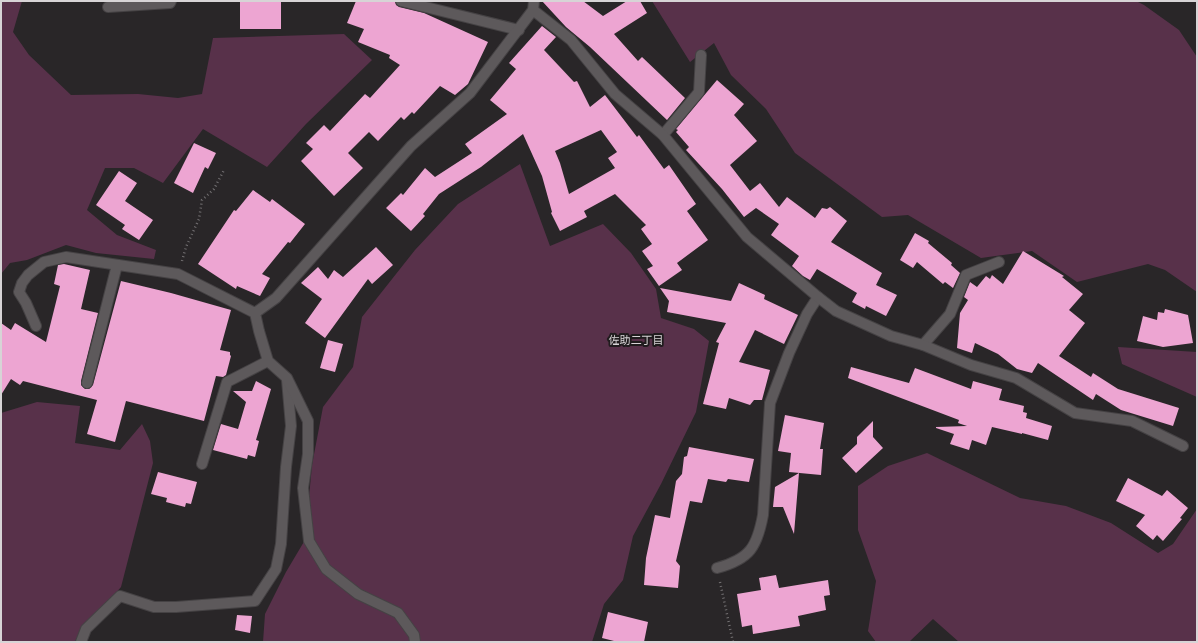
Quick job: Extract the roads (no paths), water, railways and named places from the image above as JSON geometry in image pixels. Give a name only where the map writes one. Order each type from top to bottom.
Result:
[{"type":"street","points":[[108,7],[170,3],[171,1]]},
{"type":"street","points":[[401,1],[518,30]]},
{"type":"street","points":[[255,313],[276,298],[411,146],[470,93],[518,30],[534,5],[571,40],[615,94],[663,135],[747,237],[836,311],[891,336],[923,345],[971,365],[1016,378],[1076,414],[1132,421],[1183,446]]},
{"type":"street","points":[[663,135],[699,92],[701,55]]},
{"type":"street","points":[[36,326],[20,292],[22,283],[28,275],[44,262],[66,257],[178,274],[255,313]]},
{"type":"street","points":[[923,345],[950,314],[966,274],[999,262]]},
{"type":"street","points":[[87,382],[116,264]]},
{"type":"street","points":[[717,568],[738,561],[747,555],[755,543],[760,531],[770,403],[789,353],[807,314],[818,297]]},
{"type":"street","points":[[255,313],[268,361],[287,378],[308,421],[308,454],[303,488],[309,541],[326,569],[358,594],[398,613],[414,635],[415,642]]},
{"type":"street","points":[[202,464],[227,382],[268,361]]},
{"type":"street","points":[[81,642],[86,629],[120,596],[154,607],[176,607],[254,601],[276,569],[281,544],[286,467],[291,426],[287,378]]},
{"type":"district","name":"佐助二丁目","points":[[636,340]]}]
